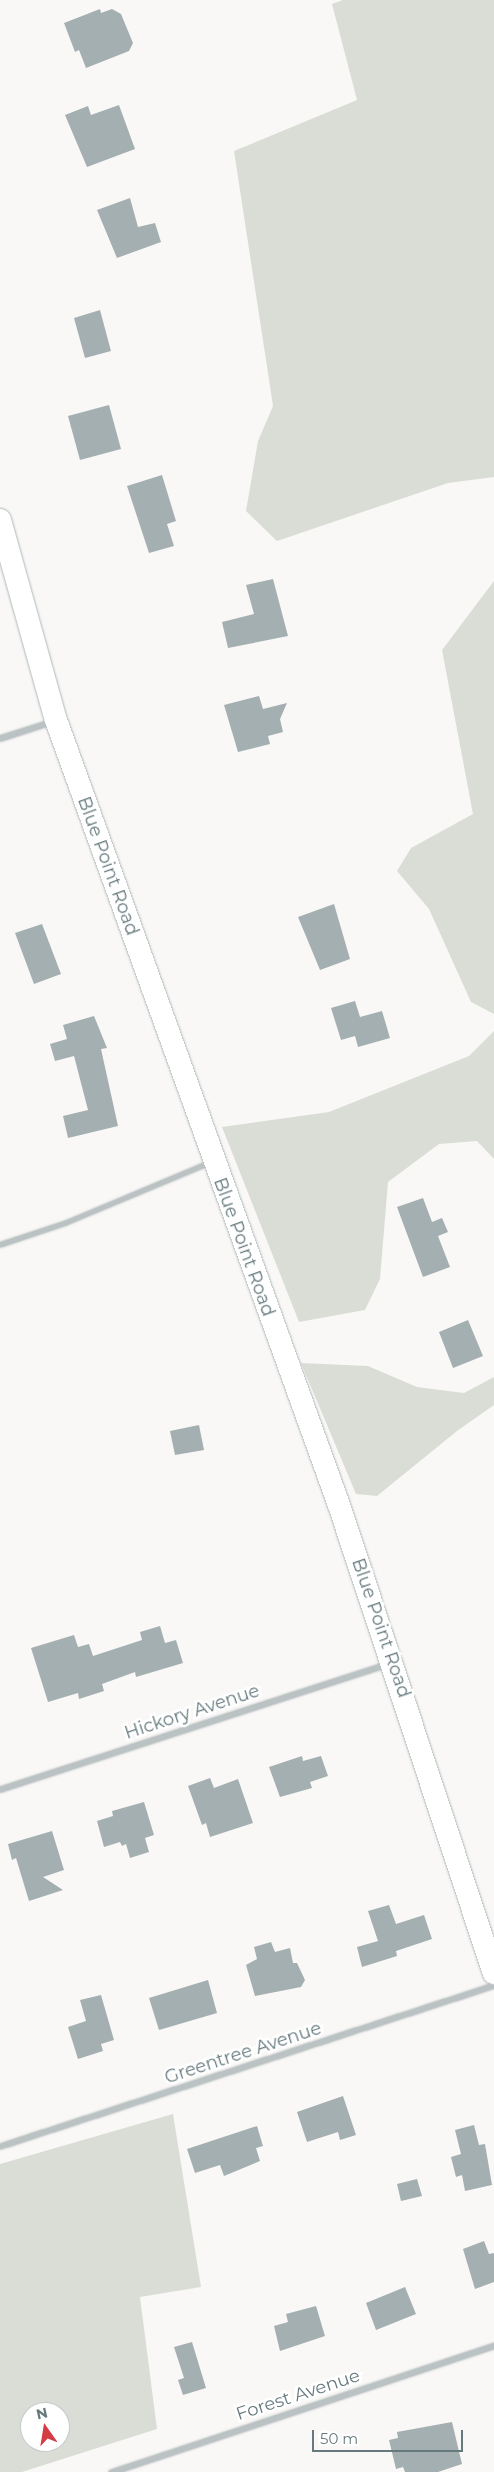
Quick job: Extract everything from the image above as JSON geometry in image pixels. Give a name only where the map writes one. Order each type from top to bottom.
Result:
[{"type":"street","name":"Blue Point Road","points":[[0,520],[56,720],[393,1661],[494,1972]]},
{"type":"street","points":[[0,738],[56,720]]},
{"type":"street","name":"Hickory Avenue","points":[[0,1789],[393,1661]]},
{"type":"street","name":"Greentree Avenue","points":[[0,2146],[494,1985]]},
{"type":"street","name":"Forest Avenue","points":[[112,2472],[494,2345]]},
{"type":"lane","points":[[0,1245],[66,1223],[213,1162]]},
{"type":"shaded area","points":[[343,0],[494,0],[494,477],[448,483],[277,541],[246,511],[258,441],[273,406],[234,151],[357,100],[332,4]]},
{"type":"shaded area","points":[[494,581],[494,1014],[471,1002],[429,909],[397,871],[411,848],[473,814],[442,650]]},
{"type":"shaded area","points":[[494,1031],[494,1159],[477,1141],[439,1144],[388,1182],[380,1279],[365,1310],[299,1322],[222,1127],[329,1112],[469,1056]]},
{"type":"shaded area","points":[[301,1363],[368,1366],[417,1387],[464,1393],[494,1377],[494,1405],[457,1431],[377,1496],[356,1494]]},
{"type":"shaded area","points":[[173,2114],[201,2287],[140,2297],[157,2429],[22,2472],[0,2472],[0,2164]]},
{"type":"building","points":[[100,9],[101,13],[112,9],[121,14],[133,43],[129,51],[86,68],[79,50],[75,52],[64,23]]},
{"type":"building","points":[[119,105],[135,149],[87,167],[65,115],[88,106],[91,115]]},
{"type":"building","points":[[130,198],[138,227],[155,223],[161,242],[117,258],[97,210]]},
{"type":"building","points":[[100,310],[111,351],[85,358],[74,318]]},
{"type":"building","points":[[109,405],[121,449],[80,460],[68,416]]},
{"type":"building","points":[[162,475],[176,521],[167,524],[174,546],[149,553],[127,486]]},
{"type":"building","points":[[273,579],[288,636],[228,648],[222,622],[254,614],[246,585]]},
{"type":"building","points":[[259,696],[263,709],[287,703],[280,719],[283,732],[268,736],[270,744],[238,752],[224,705]]},
{"type":"building","points":[[334,904],[350,959],[320,970],[298,917]]},
{"type":"building","points":[[42,924],[61,974],[34,984],[15,933]]},
{"type":"building","points":[[355,1001],[360,1017],[382,1011],[390,1038],[358,1047],[355,1036],[341,1040],[331,1008]]},
{"type":"building","points":[[94,1016],[107,1048],[101,1049],[118,1126],[68,1138],[63,1116],[88,1110],[74,1056],[55,1061],[50,1044],[67,1039],[63,1025]]},
{"type":"building","points":[[423,1198],[432,1222],[442,1218],[448,1232],[438,1236],[450,1267],[423,1277],[397,1207]]},
{"type":"building","points":[[468,1320],[483,1356],[453,1368],[439,1332]]},
{"type":"building","points":[[199,1425],[204,1450],[175,1455],[170,1431]]},
{"type":"building","points":[[160,1626],[165,1643],[176,1640],[183,1663],[136,1677],[135,1672],[102,1684],[104,1691],[79,1699],[78,1693],[48,1702],[31,1648],[74,1635],[78,1647],[89,1644],[93,1656],[142,1640],[140,1632]]},
{"type":"building","points":[[302,1756],[303,1761],[321,1756],[328,1776],[310,1782],[312,1788],[280,1797],[269,1767]]},
{"type":"building","points":[[210,1778],[214,1788],[238,1779],[253,1823],[210,1837],[206,1823],[202,1825],[188,1786]]},
{"type":"building","points":[[144,1802],[154,1835],[145,1838],[149,1852],[130,1858],[126,1844],[122,1846],[120,1842],[104,1847],[97,1821],[113,1816],[112,1811]]},
{"type":"building","points":[[52,1831],[64,1870],[43,1877],[63,1890],[29,1901],[16,1858],[12,1860],[8,1844]]},
{"type":"building","points":[[389,1905],[396,1924],[424,1915],[432,1939],[396,1951],[397,1956],[362,1967],[357,1947],[378,1941],[368,1911]]},
{"type":"building","points":[[271,1942],[275,1952],[290,1948],[293,1963],[297,1963],[305,1980],[301,1987],[255,1996],[246,1965],[257,1959],[254,1947]]},
{"type":"building","points":[[208,1980],[217,2013],[159,2030],[149,1998]]},
{"type":"building","points":[[101,1995],[114,2040],[101,2044],[103,2051],[78,2059],[68,2027],[86,2021],[80,2000]]},
{"type":"building","points":[[343,2096],[356,2135],[340,2140],[338,2132],[307,2142],[297,2112]]},
{"type":"building","points":[[474,2125],[479,2145],[485,2144],[492,2185],[465,2191],[462,2175],[456,2177],[451,2157],[461,2154],[455,2130]]},
{"type":"building","points":[[257,2126],[263,2146],[256,2148],[260,2161],[224,2176],[220,2165],[195,2173],[187,2149]]},
{"type":"building","points":[[417,2179],[422,2196],[401,2201],[397,2184]]},
{"type":"building","points":[[484,2241],[489,2254],[494,2253],[494,2282],[475,2289],[463,2249]]},
{"type":"building","points":[[405,2287],[416,2314],[376,2330],[366,2303]]},
{"type":"building","points":[[316,2306],[325,2336],[280,2351],[274,2326],[288,2322],[286,2314]]},
{"type":"building","points":[[192,2342],[206,2388],[183,2395],[178,2380],[184,2378],[174,2347]]},
{"type":"building","points":[[452,2422],[462,2464],[438,2472],[405,2472],[403,2467],[396,2469],[389,2440],[398,2438],[397,2432]]}]
